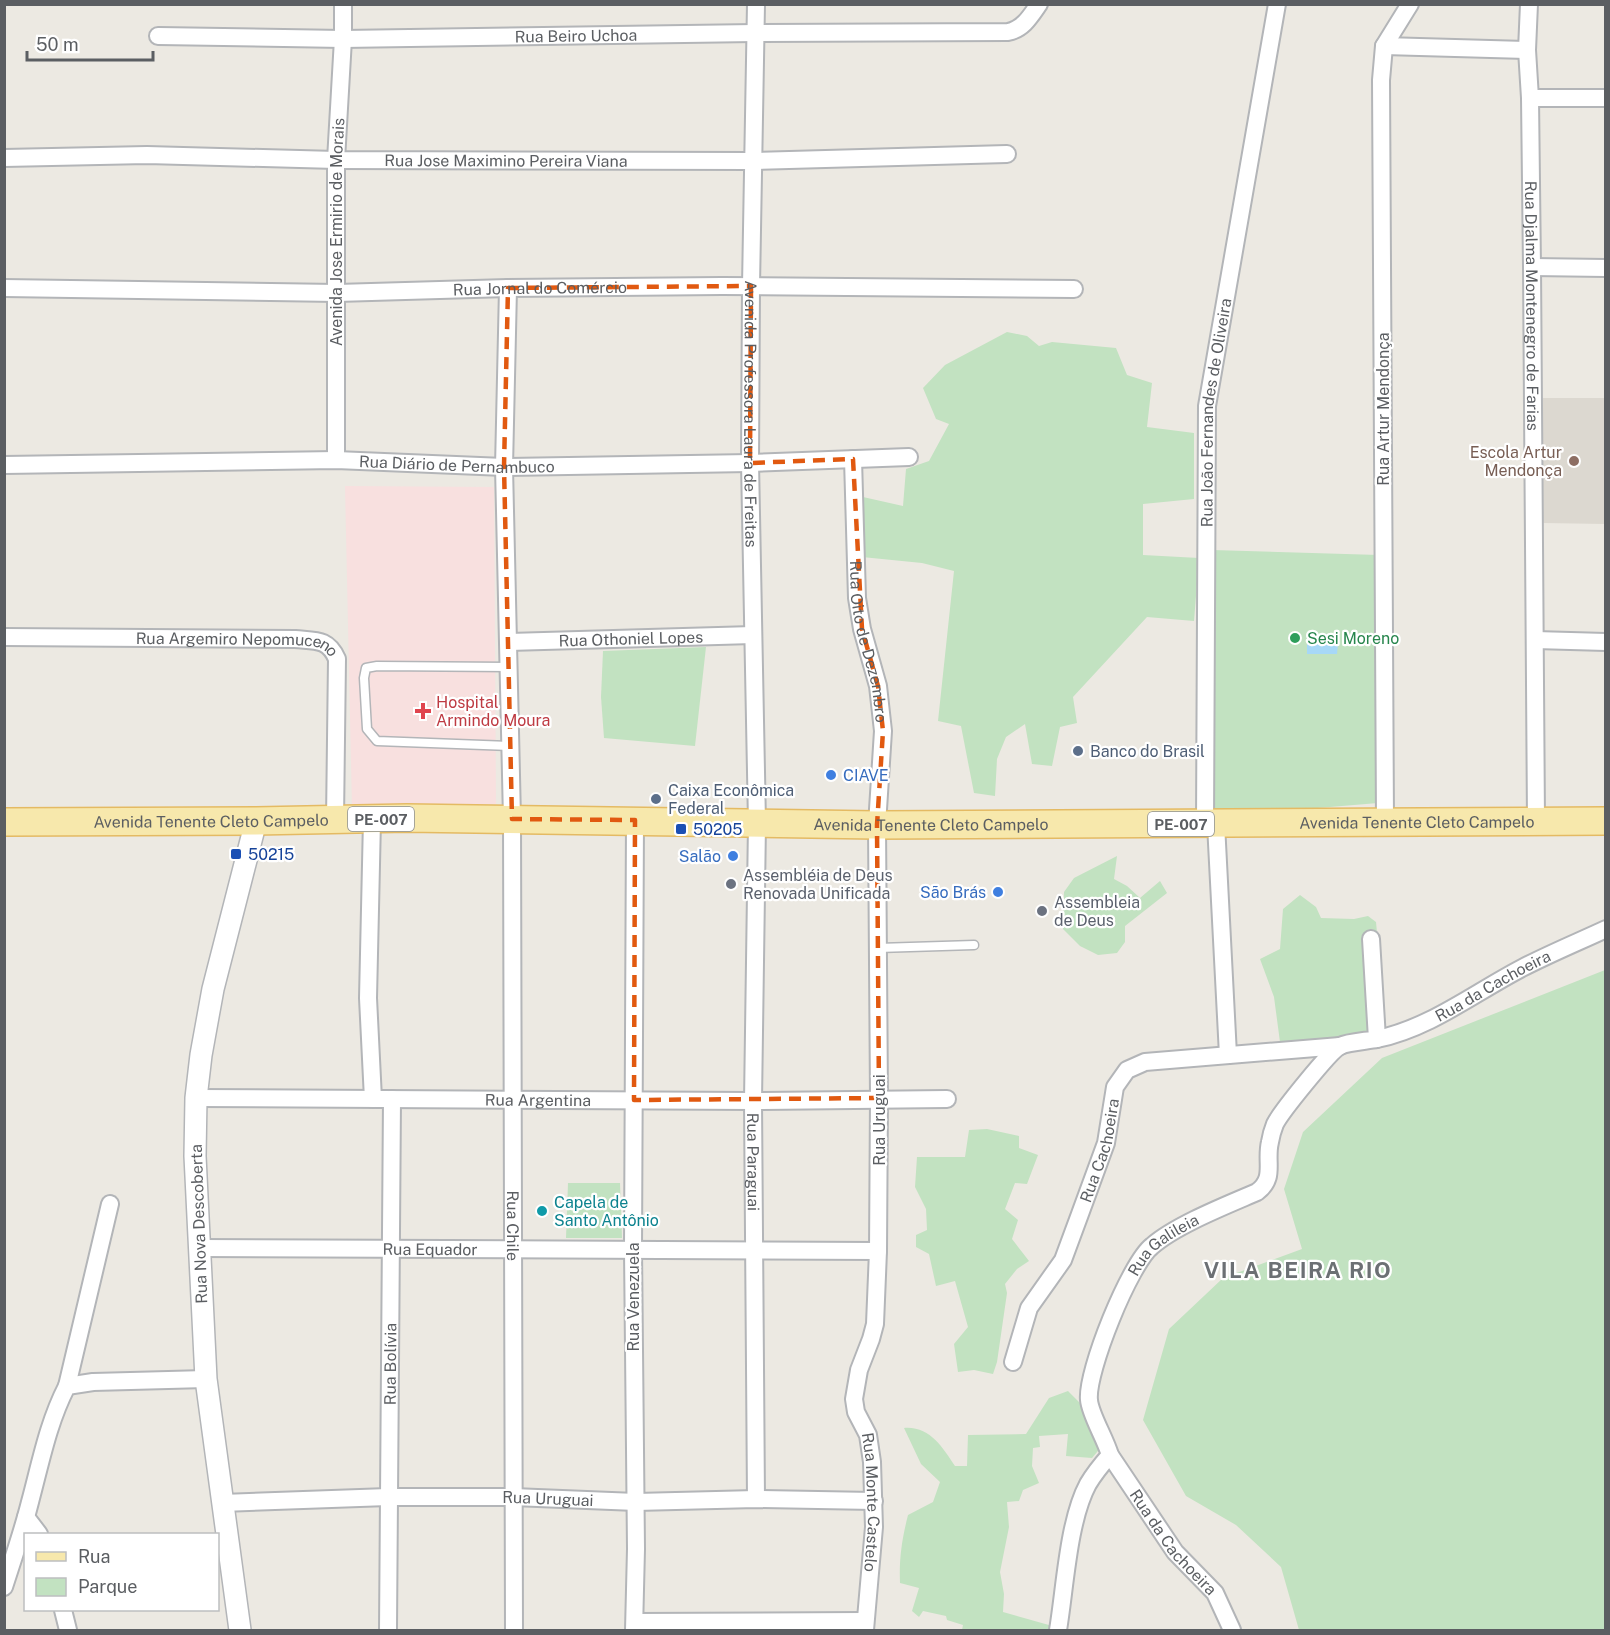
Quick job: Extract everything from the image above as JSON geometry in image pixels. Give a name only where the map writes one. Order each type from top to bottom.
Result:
[{"type":"main road","name":"Avenida Tenente Cleto Campelo","points":[[4,822],[407,818],[877,825],[1605,821]]},
{"type":"street","name":"Avenida Jose Ermirio de Morais","points":[[336,460],[336,160],[343,4]]},
{"type":"street","name":"Avenida Professora Laura de Freitas","points":[[756,4],[750,463],[756,823]]},
{"type":"street","name":"Rua Beiro Uchoa","points":[[158,36],[343,39],[755,33],[993,33],[1017,30],[1024,25],[1039,4]]},
{"type":"street","name":"Rua João Fernandes de Oliveira","points":[[1228,1055],[1210,824],[1208,406],[1276,4]]},
{"type":"street","name":"Rua Artur Mendonça","points":[[1385,821],[1381,80],[1384,46],[1410,4]]},
{"type":"street","name":"Rua Djalma Montenegro de Farias","points":[[1529,4],[1527,50],[1530,98],[1532,267],[1536,821]]},
{"type":"street","points":[[1384,46],[1527,50]]},
{"type":"street","points":[[1530,98],[1605,98]]},
{"type":"street","name":"Rua Jose Maximino Pereira Viana","points":[[4,158],[147,155],[336,160],[753,161],[1007,153]]},
{"type":"street","points":[[1532,267],[1605,268]]},
{"type":"street","name":"Rua Jornal do Comércio","points":[[4,288],[337,293],[508,288],[751,286],[1074,289]]},
{"type":"street","name":"Rua Chile","points":[[508,288],[504,467],[512,819],[514,1630]]},
{"type":"street","name":"Rua Diário de Pernambuco","points":[[4,465],[336,460],[504,467],[750,463],[909,457]]},
{"type":"street","name":"Rua Oito de Dezembro","points":[[853,459],[857,598],[862,629],[878,686],[883,731],[877,825]]},
{"type":"street","name":"Rua Othoniel Lopes","points":[[509,642],[753,635]]},
{"type":"street","name":"Rua Argemiro Nepomuceno","points":[[4,637],[295,639],[327,644],[333,649],[337,659],[335,820]]},
{"type":"street","points":[[1535,640],[1605,642]]},
{"type":"street","points":[[372,819],[368,998],[373,1099]]},
{"type":"street","name":"Rua Venezuela","points":[[635,820],[633,1250],[635,1626]]},
{"type":"street","name":"Rua Nova Descoberta","points":[[240,1630],[206,1378],[195,1156],[196,1098],[201,1054],[213,989],[256,821]]},
{"type":"street","name":"Rua Paraguai","points":[[756,823],[753,1101],[756,1499]]},
{"type":"street","name":"Rua Uruguai","points":[[856,1412],[854,1399],[860,1370],[874,1332],[878,1251],[877,825]]},
{"type":"street","name":"Rua da Cachoeira","points":[[1377,1039],[1418,1026],[1523,968],[1605,928]]},
{"type":"street","points":[[1340,1046],[1377,1039],[1371,939]]},
{"type":"street","name":"Rua Cachoeira","points":[[1013,1362],[1029,1308],[1063,1260],[1106,1143],[1114,1087],[1127,1070],[1145,1062],[1340,1046]]},
{"type":"street","name":"Rua Galileia","points":[[1110,1455],[1089,1402],[1089,1393],[1092,1375],[1109,1324],[1137,1266],[1152,1245],[1165,1236],[1265,1186],[1269,1172],[1269,1143],[1275,1125],[1285,1108],[1340,1046]]},
{"type":"street","name":"Rua Argentina","points":[[196,1098],[753,1101],[947,1099]]},
{"type":"street","name":"Rua Bolívia","points":[[388,1630],[392,1099]]},
{"type":"street","points":[[4,1587],[51,1424],[68,1386],[110,1204]]},
{"type":"street","name":"Rua Equador","points":[[199,1248],[878,1251]]},
{"type":"street","points":[[68,1386],[93,1382],[206,1378]]},
{"type":"street","name":"Rua Monte Castelo","points":[[856,1412],[868,1435],[871,1449],[874,1501],[874,1527],[865,1626]]},
{"type":"street","points":[[1059,1630],[1071,1541],[1079,1507],[1088,1485],[1110,1455]]},
{"type":"street","name":"Rua da Cachoeira","points":[[1110,1455],[1175,1552],[1215,1593],[1232,1630]]},
{"type":"street","name":"Rua Uruguai","points":[[222,1503],[388,1497],[513,1497],[636,1502],[756,1499],[874,1501]]},
{"type":"street","points":[[26,1517],[38,1533]]},
{"type":"street","points":[[63,1611],[68,1630]]},
{"type":"street","points":[[635,1626],[865,1626]]},
{"type":"lane","points":[[510,668],[377,666],[366,668],[364,678],[367,729],[377,741],[511,747]]},
{"type":"lane","points":[[878,948],[974,945]]},
{"type":"highlighted area","points":[[751,286],[750,463],[853,459],[862,629],[878,686],[883,731],[877,825],[879,1098],[634,1100],[635,820],[512,819],[504,467],[508,288]]},
{"type":"shaded area","name":"Escola Artur Mendonça","points":[[1543,398],[1605,398],[1605,524],[1543,523]]},
{"type":"shaded area","name":"Hospital Armindo Moura","points":[[345,486],[494,487],[496,804],[352,808]]},
{"type":"green space","points":[[1007,332],[1027,336],[1039,346],[1052,342],[1116,348],[1127,375],[1152,383],[1147,427],[1194,433],[1194,499],[1143,504],[1143,555],[1199,558],[1194,621],[1147,617],[1073,697],[1077,723],[1060,727],[1052,766],[1032,764],[1025,724],[1006,737],[997,759],[995,796],[974,793],[961,726],[938,721],[954,571],[922,563],[862,557],[863,497],[903,506],[906,469],[929,461],[949,424],[936,419],[923,388],[945,365]]},
{"type":"green space","name":"Sesi Moreno","points":[[1212,550],[1379,555],[1378,803],[1208,817]]},
{"type":"green space","points":[[706,647],[695,746],[604,738],[601,697],[603,651]]},
{"type":"green space","points":[[1117,856],[1114,879],[1127,886],[1140,898],[1160,881],[1167,893],[1125,926],[1125,942],[1117,953],[1098,955],[1080,946],[1063,929],[1064,892],[1074,878]]},
{"type":"green space","points":[[1300,895],[1316,907],[1321,918],[1354,919],[1368,916],[1376,922],[1386,1028],[1355,1036],[1280,1042],[1274,997],[1260,959],[1280,949],[1283,909]]},
{"type":"green space","points":[[1605,970],[1605,1630],[1299,1630],[1281,1567],[1236,1525],[1186,1496],[1143,1420],[1169,1329],[1223,1278],[1302,1249],[1284,1189],[1303,1132],[1382,1058]]},
{"type":"green space","points":[[987,1129],[1019,1136],[1019,1148],[1038,1155],[1027,1184],[1015,1183],[1005,1209],[1018,1220],[1012,1239],[1029,1261],[1017,1269],[1005,1284],[1007,1293],[997,1362],[993,1374],[974,1370],[958,1372],[954,1344],[968,1327],[955,1281],[936,1286],[929,1254],[916,1247],[916,1235],[927,1230],[926,1209],[915,1187],[917,1157],[965,1157],[969,1130]]},
{"type":"green space","points":[[568,1183],[620,1183],[622,1238],[566,1238]]},
{"type":"green space","points":[[1068,1391],[1083,1406],[1103,1445],[1092,1458],[1066,1456],[1068,1434],[1039,1436],[1040,1447],[1033,1448],[1032,1466],[1039,1483],[1023,1490],[1019,1501],[1007,1502],[1009,1527],[1000,1572],[1004,1594],[1003,1612],[1056,1627],[1055,1630],[962,1630],[963,1625],[947,1620],[946,1616],[923,1611],[919,1617],[912,1611],[919,1588],[900,1583],[903,1540],[908,1515],[933,1502],[940,1482],[921,1464],[904,1428],[921,1430],[928,1434],[940,1445],[955,1466],[967,1466],[968,1435],[1026,1434],[1049,1398]]},
{"type":"water","points":[[1307,634],[1339,634],[1337,654],[1307,654]]},
{"type":"place","name":"Escola Artur Mendonça","points":[[1574,461]]},
{"type":"place","name":"Sesi Moreno","points":[[1295,638]]},
{"type":"place","name":"Hospital Armindo Moura","points":[[423,711]]},
{"type":"place","name":"Banco do Brasil","points":[[1078,751]]},
{"type":"place","name":"CIAVE","points":[[831,775]]},
{"type":"place","name":"Caixa Econômica Federal","points":[[656,799]]},
{"type":"place","name":"50205","points":[[681,829]]},
{"type":"place","name":"50215","points":[[236,854]]},
{"type":"place","name":"Salão","points":[[733,856]]},
{"type":"place","name":"Assembléia de Deus Renovada Unificada","points":[[731,884]]},
{"type":"place","name":"São Brás","points":[[998,892]]},
{"type":"place","name":"Assembleia de Deus","points":[[1042,911]]},
{"type":"place","name":"Capela de Santo Antônio","points":[[542,1211]]},
{"type":"district","name":"VILA BEIRA RIO","points":[[1298,1270]]}]
